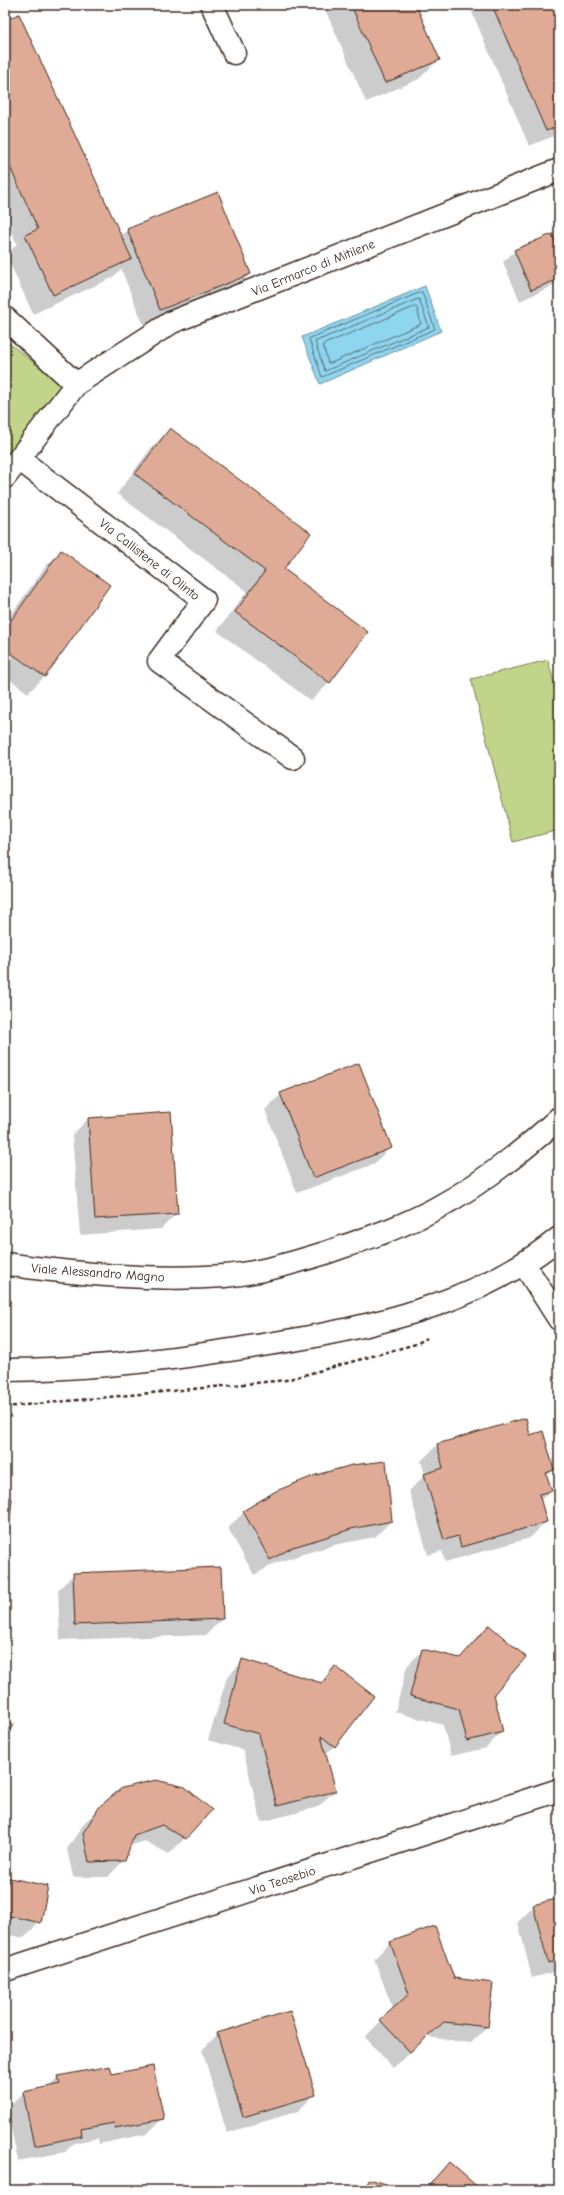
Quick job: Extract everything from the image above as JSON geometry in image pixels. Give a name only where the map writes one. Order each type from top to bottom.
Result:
[{"type":"street","points":[[212,5],[234,52]]},
{"type":"street","name":"Via Ermarco di Mitilene","points":[[5,477],[76,384],[172,322],[559,170]]},
{"type":"street","points":[[5,318],[76,384]]},
{"type":"street","name":"Via Callistene di Olinto","points":[[19,459],[204,600],[159,661],[293,758]]},
{"type":"street","name":"Viale Alessandro Magno","points":[[5,1264],[106,1276],[160,1278],[233,1275],[297,1261],[373,1236],[435,1209],[512,1158],[559,1118]]},
{"type":"street","points":[[5,1370],[67,1368],[151,1361],[320,1335],[428,1307],[479,1287],[524,1264],[559,1238]]},
{"type":"street","points":[[524,1264],[559,1319]]},
{"type":"street","name":"Via Teosebio","points":[[5,1970],[559,1790]]},
{"type":"green space","points":[[5,340],[63,385],[5,460]]},
{"type":"green space","points":[[548,660],[559,702],[559,830],[513,842],[471,679]]},
{"type":"water","points":[[425,286],[441,331],[320,384],[302,337]]},
{"type":"building","points":[[351,5],[416,5],[440,60],[385,83]]},
{"type":"building","points":[[492,5],[554,5],[559,17],[559,126],[546,131]]},
{"type":"building","points":[[19,14],[132,259],[53,295],[25,235],[38,229],[5,156],[5,20]]},
{"type":"building","points":[[218,192],[251,274],[160,310],[127,229]]},
{"type":"building","points":[[552,234],[559,251],[559,279],[531,290],[514,250]]},
{"type":"building","points":[[170,428],[311,533],[284,569],[368,632],[330,683],[235,612],[265,571],[135,474]]},
{"type":"building","points":[[61,550],[110,585],[45,677],[5,649],[5,629]]},
{"type":"building","points":[[359,1063],[392,1148],[313,1178],[280,1093]]},
{"type":"building","points":[[171,1112],[178,1214],[95,1219],[88,1118]]},
{"type":"building","points":[[526,1418],[530,1435],[543,1431],[554,1470],[546,1473],[552,1491],[539,1494],[547,1522],[461,1547],[458,1536],[444,1540],[424,1474],[443,1468],[437,1444]]},
{"type":"building","points":[[386,1461],[392,1521],[351,1529],[293,1547],[270,1560],[243,1511],[276,1491],[316,1475],[352,1465]]},
{"type":"building","points":[[5,1499],[12,1499],[5,1574]]},
{"type":"building","points":[[221,1567],[223,1619],[75,1625],[73,1573]]},
{"type":"building","points":[[489,1625],[526,1657],[494,1694],[503,1732],[467,1741],[459,1709],[410,1696],[422,1649],[460,1658]]},
{"type":"building","points":[[242,1659],[322,1683],[335,1666],[374,1696],[335,1747],[321,1736],[336,1791],[277,1806],[259,1734],[224,1724]]},
{"type":"building","points":[[5,1720],[13,1725],[5,1738]]},
{"type":"building","points":[[156,1780],[185,1787],[212,1810],[186,1839],[162,1825],[134,1835],[125,1861],[89,1862],[83,1833],[100,1806],[122,1788]]},
{"type":"building","points":[[5,1877],[48,1886],[41,1923],[5,1915]]},
{"type":"building","points":[[559,1898],[559,1960],[548,1963],[533,1905]]},
{"type":"building","points":[[435,1926],[454,1978],[493,1983],[488,2027],[444,2022],[410,2052],[380,2020],[409,1994],[390,1942]]},
{"type":"building","points":[[290,2011],[316,2095],[243,2117],[217,2033]]},
{"type":"building","points":[[110,2066],[112,2074],[153,2066],[164,2119],[115,2128],[114,2123],[81,2129],[82,2136],[34,2146],[23,2092],[60,2084],[58,2076]]},
{"type":"building","points":[[449,2162],[480,2189],[425,2190]]},
{"type":"building","points":[[369,2179],[407,2190],[366,2190]]}]
